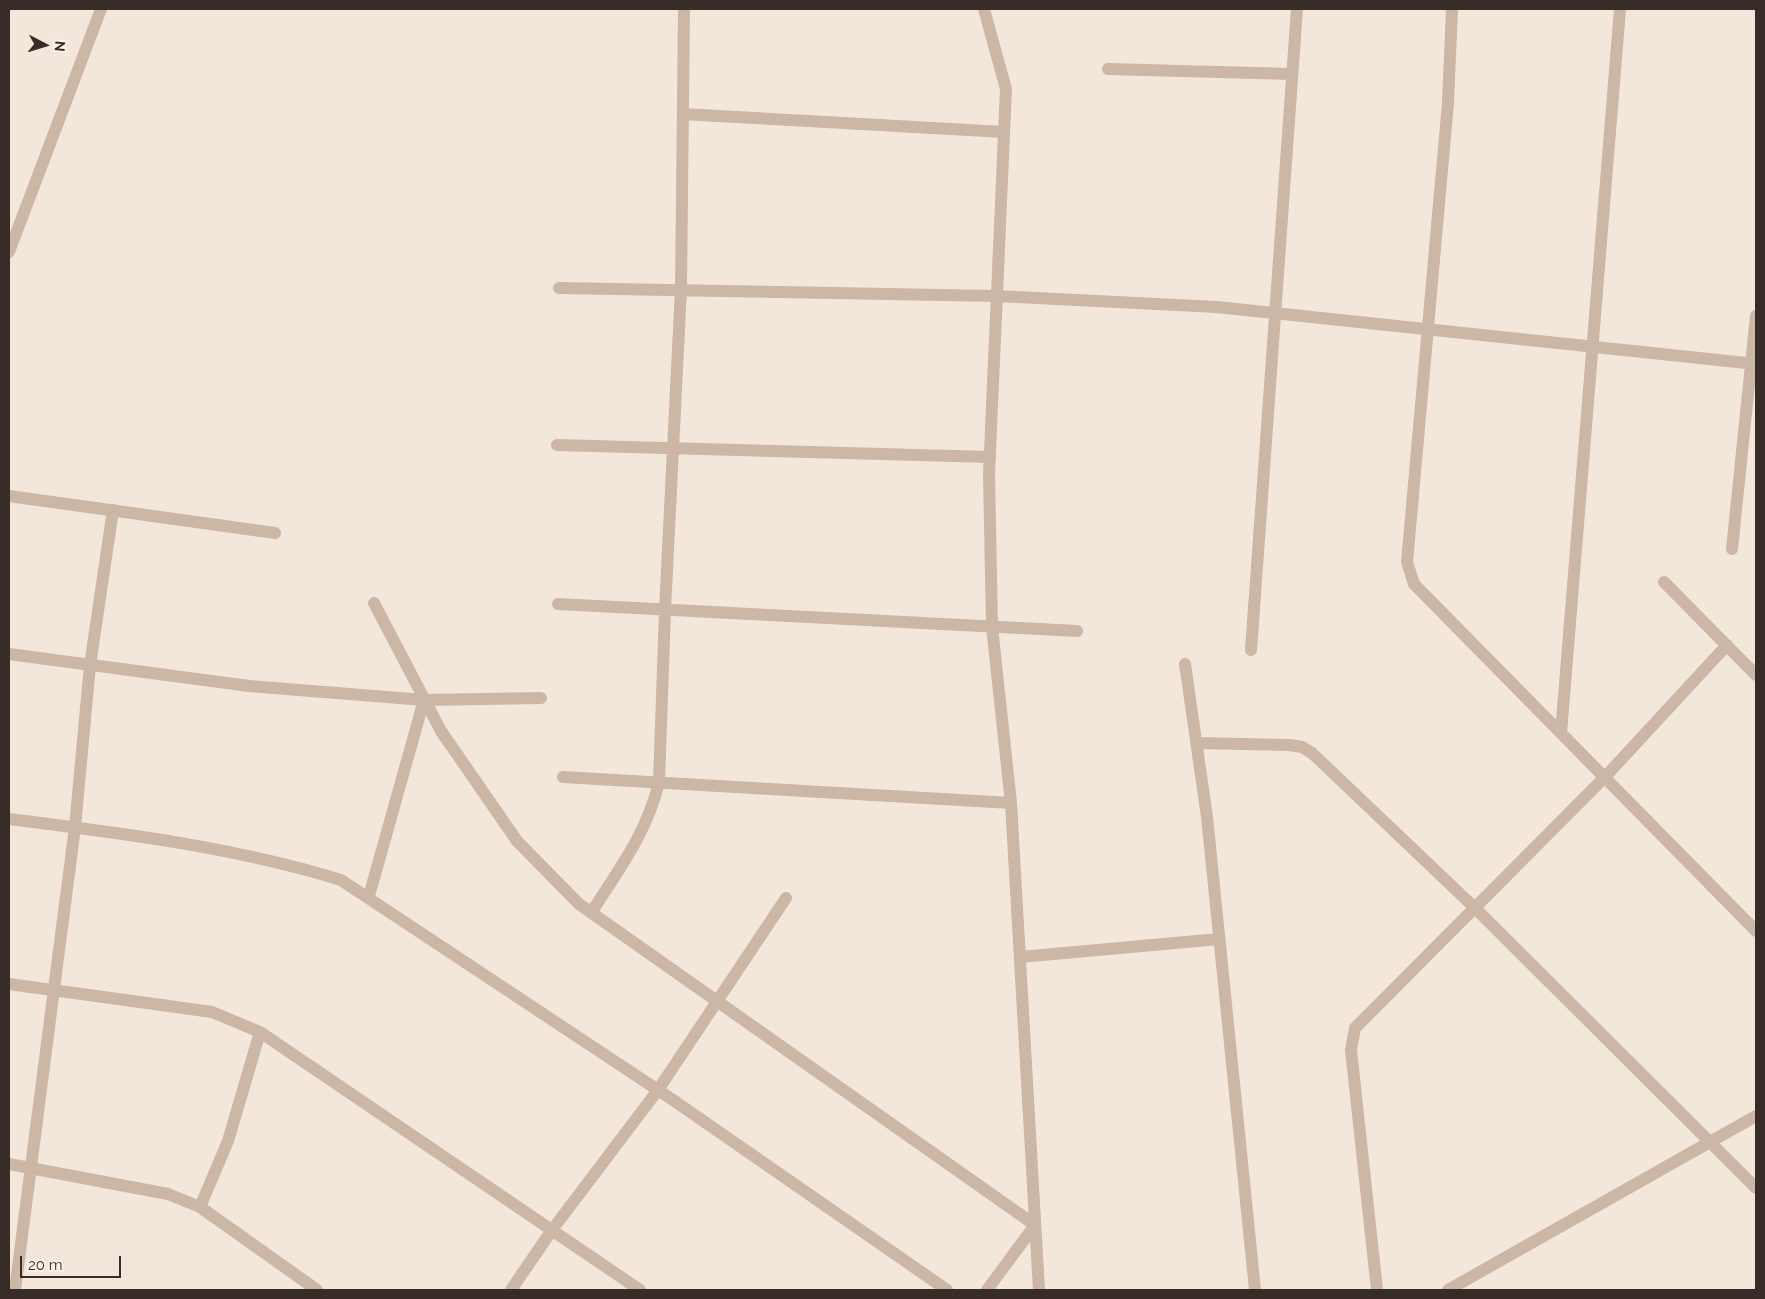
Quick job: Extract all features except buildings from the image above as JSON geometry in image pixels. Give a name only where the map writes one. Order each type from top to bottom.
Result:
[{"type":"street","points":[[9,252],[101,9]]},
{"type":"street","points":[[591,913],[640,839],[653,808],[659,782],[664,610],[681,289],[684,9]]},
{"type":"street","points":[[984,9],[1001,62],[1006,89],[990,457],[992,627],[1011,803],[1039,1290]]},
{"type":"street","points":[[1251,650],[1296,9]]},
{"type":"street","points":[[1452,9],[1448,103],[1407,562],[1414,584],[1756,931]]},
{"type":"street","points":[[1561,733],[1620,9]]},
{"type":"street","points":[[1108,69],[1292,74]]},
{"type":"street","points":[[683,114],[1004,132]]},
{"type":"street","points":[[559,288],[997,296],[1218,307],[1429,331],[1594,346],[1754,364]]},
{"type":"street","points":[[1732,549],[1754,364],[1756,316]]},
{"type":"street","points":[[557,445],[990,457]]},
{"type":"street","points":[[9,496],[276,533]]},
{"type":"street","points":[[15,1290],[32,1169],[52,990],[75,827],[90,665],[112,510]]},
{"type":"street","points":[[1664,582],[1756,675]]},
{"type":"street","points":[[374,603],[441,731],[517,841],[579,904],[1035,1224]]},
{"type":"street","points":[[558,604],[1077,632]]},
{"type":"street","points":[[1377,1290],[1351,1050],[1355,1028],[1476,909],[1605,777],[1727,645]]},
{"type":"street","points":[[9,654],[249,686],[424,700],[541,698]]},
{"type":"street","points":[[1185,664],[1207,817],[1255,1290]]},
{"type":"street","points":[[369,896],[424,700]]},
{"type":"street","points":[[1196,743],[1289,745],[1307,750],[1476,909],[1756,1188]]},
{"type":"street","points":[[563,776],[1011,803]]},
{"type":"street","points":[[9,819],[130,835],[295,866],[341,880],[369,896],[658,1090],[947,1290]]},
{"type":"street","points":[[510,1290],[552,1230],[658,1090],[786,898]]},
{"type":"street","points":[[1020,957],[1219,939]]},
{"type":"street","points":[[9,984],[212,1012],[260,1032],[640,1290]]},
{"type":"street","points":[[200,1207],[228,1142],[260,1032]]},
{"type":"street","points":[[1448,1290],[1756,1116]]},
{"type":"street","points":[[9,1164],[168,1194],[200,1207],[318,1290]]},
{"type":"street","points":[[988,1290],[1035,1224]]}]
